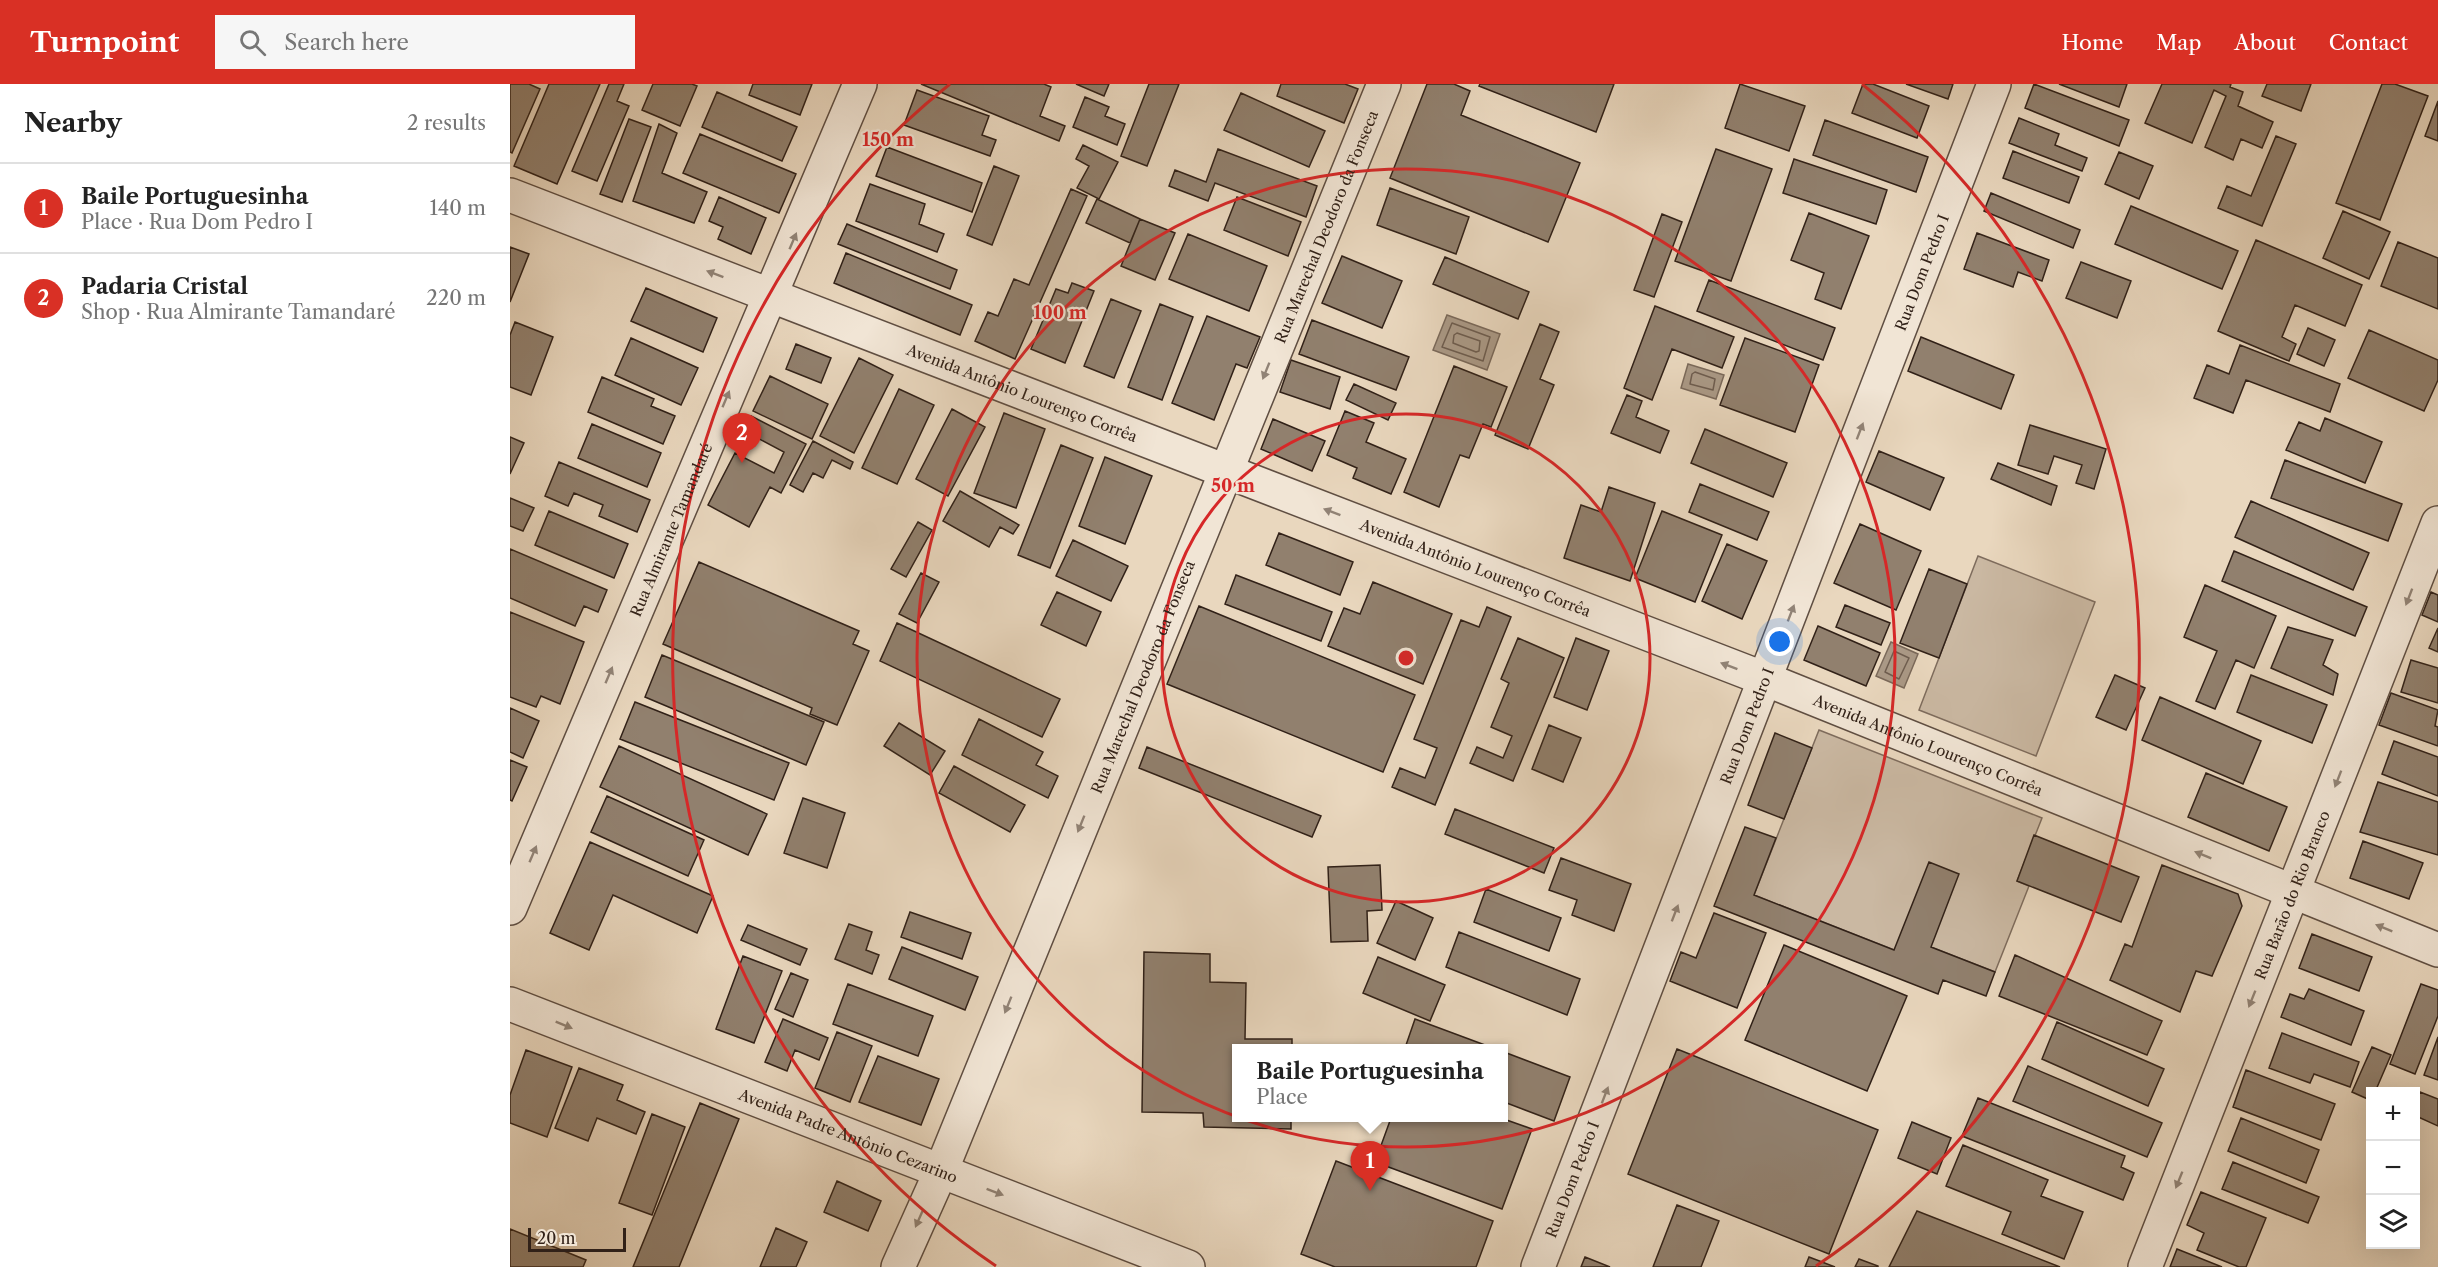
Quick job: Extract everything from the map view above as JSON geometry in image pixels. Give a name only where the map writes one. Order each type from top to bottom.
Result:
[{"type":"street","name":"Rua Almirante Tamandaré","points":[[510,908],[860,84]]},
{"type":"street","name":"Rua Marechal Deodoro da Fonseca","points":[[898,1267],[940,1171],[1384,84]]},
{"type":"street","name":"Rua Dom Pedro I","points":[[1538,1267],[1994,84]]},
{"type":"street","name":"Avenida Antônio Lourenço Corrêa","points":[[510,195],[1765,680],[2438,950]]},
{"type":"street","name":"Rua Barão do Rio Branco","points":[[2145,1267],[2438,523]]},
{"type":"street","name":"Avenida Padre Antônio Cezarino","points":[[510,1004],[1188,1267]]},
{"type":"shaded area","points":[[1978,556],[2095,602],[2036,756],[1919,710]]},
{"type":"shaded area","points":[[1819,730],[2042,818],[2017,881],[2029,886],[1995,972],[1931,947],[1894,950],[1754,895]]},
{"type":"water","points":[[1447,315],[1500,334],[1487,370],[1433,350]]},
{"type":"water","points":[[1688,364],[1724,375],[1716,399],[1681,388]]},
{"type":"water","points":[[1891,642],[1918,654],[1904,688],[1876,676]]},
{"type":"building","points":[[510,84],[529,84],[540,89],[512,153],[510,152]]},
{"type":"building","points":[[549,84],[600,84],[557,184],[514,166]]},
{"type":"building","points":[[609,84],[624,84],[617,101],[629,106],[597,181],[572,171]]},
{"type":"building","points":[[653,84],[697,86],[680,126],[642,110]]},
{"type":"building","points":[[753,84],[812,84],[800,115],[749,95]]},
{"type":"building","points":[[921,84],[1044,84],[1051,87],[1040,116],[1065,126],[1059,141]]},
{"type":"building","points":[[1076,84],[1109,84],[1104,96]]},
{"type":"building","points":[[1149,84],[1179,84],[1147,166],[1121,156]]},
{"type":"building","points":[[1281,84],[1345,84],[1358,89],[1344,123],[1277,96]]},
{"type":"building","points":[[1427,84],[1454,84],[1470,91],[1461,115],[1580,163],[1548,242],[1390,178]]},
{"type":"building","points":[[1480,84],[1614,84],[1596,132],[1479,86]]},
{"type":"building","points":[[1740,84],[1805,106],[1789,151],[1725,128]]},
{"type":"building","points":[[1863,84],[1873,84],[1929,106],[1917,138],[1852,113]]},
{"type":"building","points":[[1906,84],[1953,84],[1948,99]]},
{"type":"building","points":[[2034,84],[2129,120],[2119,146],[2025,108]]},
{"type":"building","points":[[2059,84],[2127,84],[2119,107]]},
{"type":"building","points":[[2162,84],[2231,84],[2230,87],[2243,92],[2238,106],[2273,122],[2262,148],[2241,139],[2233,160],[2205,147],[2226,96],[2214,90],[2192,143],[2145,123]]},
{"type":"building","points":[[2267,84],[2311,84],[2301,111],[2262,96]]},
{"type":"building","points":[[2382,84],[2395,84],[2428,96],[2380,220],[2336,203]]},
{"type":"building","points":[[917,90],[989,116],[982,135],[996,140],[990,156],[904,125]]},
{"type":"building","points":[[717,92],[797,127],[782,161],[702,127]]},
{"type":"building","points":[[1241,93],[1325,131],[1309,167],[1224,130]]},
{"type":"building","points":[[1085,97],[1109,107],[1105,116],[1125,124],[1117,145],[1073,127]]},
{"type":"building","points":[[2438,101],[2438,141],[2425,136]]},
{"type":"building","points":[[2019,118],[2059,134],[2055,145],[2087,158],[2082,171],[2009,143]]},
{"type":"building","points":[[629,119],[651,127],[622,202],[600,194]]},
{"type":"building","points":[[1825,120],[1928,157],[1916,192],[1813,155]]},
{"type":"building","points":[[659,124],[677,133],[662,173],[707,192],[694,223],[633,201]]},
{"type":"building","points":[[700,134],[796,174],[779,213],[683,173]]},
{"type":"building","points":[[2276,136],[2296,144],[2262,226],[2218,208],[2227,186],[2251,196]]},
{"type":"building","points":[[1083,145],[1118,162],[1099,199],[1077,188],[1089,166],[1076,159]]},
{"type":"building","points":[[887,147],[982,183],[972,212],[876,176]]},
{"type":"building","points":[[1218,149],[1317,186],[1306,217],[1215,183],[1208,201],[1169,186],[1175,170],[1206,182]]},
{"type":"building","points":[[1716,149],[1772,169],[1731,281],[1675,261]]},
{"type":"building","points":[[2013,151],[2079,177],[2069,203],[2003,178]]},
{"type":"building","points":[[2119,152],[2153,166],[2139,199],[2105,184]]},
{"type":"building","points":[[1794,159],[1887,190],[1876,224],[1783,193]]},
{"type":"building","points":[[994,166],[1019,176],[992,245],[967,235]]},
{"type":"building","points":[[870,184],[925,204],[919,224],[944,234],[937,252],[856,221]]},
{"type":"building","points":[[1390,188],[1469,217],[1456,254],[1377,225]]},
{"type":"building","points":[[1071,189],[1087,196],[1015,359],[975,341],[988,312],[998,316],[1014,279],[1029,285]]},
{"type":"building","points":[[1991,193],[2080,230],[2073,248],[1984,211]]},
{"type":"building","points":[[719,197],[766,218],[751,254],[718,239],[723,227],[709,221]]},
{"type":"building","points":[[1237,197],[1301,222],[1288,256],[1224,230]]},
{"type":"building","points":[[1097,199],[1140,219],[1130,243],[1086,223]]},
{"type":"building","points":[[2131,206],[2238,251],[2222,289],[2115,244]]},
{"type":"building","points":[[2343,211],[2390,232],[2369,279],[2323,258]]},
{"type":"building","points":[[1809,213],[1869,236],[1841,309],[1815,299],[1824,273],[1791,260]]},
{"type":"building","points":[[1662,214],[1682,222],[1654,297],[1634,290]]},
{"type":"building","points":[[1140,219],[1175,233],[1155,280],[1121,266]]},
{"type":"building","points":[[847,224],[957,270],[950,289],[838,244]]},
{"type":"building","points":[[1977,233],[2049,260],[2042,281],[2018,272],[2013,287],[1964,269]]},
{"type":"building","points":[[1188,234],[1267,266],[1249,311],[1169,279]]},
{"type":"building","points":[[2256,240],[2362,285],[2345,326],[2295,305],[2282,337],[2296,344],[2289,361],[2218,331]]},
{"type":"building","points":[[2398,242],[2438,258],[2438,309],[2381,286]]},
{"type":"building","points":[[510,247],[529,254],[510,302]]},
{"type":"building","points":[[846,253],[972,305],[960,335],[834,283]]},
{"type":"building","points":[[1342,256],[1402,281],[1382,328],[1322,303]]},
{"type":"building","points":[[1445,257],[1529,292],[1518,319],[1433,284]]},
{"type":"building","points":[[2081,262],[2131,281],[2117,318],[2066,298]]},
{"type":"building","points":[[1709,280],[1835,328],[1823,360],[1697,311]]},
{"type":"building","points":[[1072,283],[1094,291],[1065,363],[1031,349],[1056,289],[1068,293]]},
{"type":"building","points":[[646,288],[717,318],[703,352],[631,321]]},
{"type":"building","points":[[1111,299],[1141,311],[1114,378],[1084,366]]},
{"type":"building","points":[[1160,304],[1193,317],[1162,400],[1128,387]]},
{"type":"building","points":[[1655,306],[1734,337],[1722,368],[1672,349],[1652,400],[1624,388]]},
{"type":"building","points":[[1207,316],[1260,337],[1247,368],[1236,364],[1214,420],[1172,403]]},
{"type":"building","points":[[1312,320],[1409,357],[1396,390],[1299,354]]},
{"type":"building","points":[[515,322],[553,337],[531,395],[510,387],[510,335]]},
{"type":"building","points":[[1540,324],[1559,332],[1540,379],[1554,385],[1528,449],[1495,435]]},
{"type":"building","points":[[2308,328],[2335,340],[2324,366],[2297,354]]},
{"type":"building","points":[[2369,330],[2438,360],[2438,380],[2424,411],[2348,378]]},
{"type":"building","points":[[1921,337],[2014,375],[2001,409],[1908,371]]},
{"type":"building","points":[[631,338],[698,368],[681,405],[615,375]]},
{"type":"building","points":[[1745,338],[1819,365],[1795,432],[1720,405]]},
{"type":"building","points":[[796,344],[831,358],[821,383],[786,369]]},
{"type":"building","points":[[2240,345],[2340,384],[2330,412],[2246,380],[2233,413],[2194,398],[2207,365],[2229,374]]},
{"type":"building","points":[[859,358],[893,375],[854,453],[820,436]]},
{"type":"building","points":[[1291,360],[1340,377],[1330,409],[1280,392]]},
{"type":"building","points":[[1454,366],[1507,387],[1491,427],[1483,424],[1469,458],[1460,455],[1439,507],[1404,492]]},
{"type":"building","points":[[770,376],[828,404],[812,439],[753,411]]},
{"type":"building","points":[[602,377],[654,399],[651,406],[675,416],[663,444],[588,412]]},
{"type":"building","points":[[1354,384],[1396,403],[1388,420],[1346,400]]},
{"type":"building","points":[[899,389],[934,405],[897,484],[862,468]]},
{"type":"building","points":[[1627,395],[1642,401],[1636,417],[1669,431],[1660,453],[1611,433]]},
{"type":"building","points":[[952,409],[985,427],[948,496],[916,479]]},
{"type":"building","points":[[1345,411],[1374,423],[1366,442],[1406,459],[1391,494],[1353,478],[1357,468],[1327,455]]},
{"type":"building","points":[[1004,413],[1045,429],[1016,508],[974,493]]},
{"type":"building","points":[[751,416],[806,444],[781,493],[770,487],[749,527],[708,505],[735,453],[774,473],[784,452],[744,431]]},
{"type":"building","points":[[2325,418],[2382,442],[2365,483],[2286,450],[2299,422],[2320,431]]},
{"type":"building","points":[[1273,419],[1325,441],[1312,471],[1261,449]]},
{"type":"building","points":[[592,424],[661,453],[647,487],[578,458]]},
{"type":"building","points":[[2030,425],[2106,449],[2094,489],[2076,483],[2082,465],[2054,456],[2048,474],[2018,465]]},
{"type":"building","points":[[1705,429],[1787,463],[1773,497],[1691,463]]},
{"type":"building","points":[[510,437],[524,443],[510,474]]},
{"type":"building","points":[[813,441],[853,462],[850,469],[832,460],[823,478],[813,473],[803,492],[790,485]]},
{"type":"building","points":[[1061,445],[1093,458],[1050,568],[1018,555]]},
{"type":"building","points":[[1879,451],[1944,478],[1930,510],[1866,482]]},
{"type":"building","points":[[1105,457],[1152,476],[1125,544],[1079,526]]},
{"type":"building","points":[[2285,460],[2402,504],[2388,541],[2271,498]]},
{"type":"building","points":[[559,462],[650,500],[637,532],[599,516],[603,505],[574,493],[568,506],[545,496]]},
{"type":"building","points":[[1998,463],[2057,486],[2051,505],[1991,479]]},
{"type":"building","points":[[1700,484],[1769,512],[1757,540],[1689,512]]},
{"type":"building","points":[[1609,487],[1655,503],[1630,581],[1564,558],[1581,505],[1601,512]]},
{"type":"building","points":[[960,491],[1019,525],[1013,534],[1000,527],[989,547],[943,521]]},
{"type":"building","points":[[510,498],[534,508],[523,531],[510,526]]},
{"type":"building","points":[[2251,501],[2369,553],[2353,590],[2235,537]]},
{"type":"building","points":[[549,511],[628,544],[614,578],[535,545]]},
{"type":"building","points":[[1662,511],[1722,535],[1695,602],[1635,578]]},
{"type":"building","points":[[918,522],[932,530],[906,577],[891,569]]},
{"type":"building","points":[[1860,524],[1921,551],[1896,610],[1834,583]]},
{"type":"building","points":[[1279,533],[1353,562],[1340,595],[1266,565]]},
{"type":"building","points":[[1073,540],[1128,566],[1111,601],[1056,576]]},
{"type":"building","points":[[1727,544],[1767,561],[1742,619],[1702,601]]},
{"type":"building","points":[[510,549],[607,590],[598,612],[584,606],[575,626],[510,598]]},
{"type":"building","points":[[2234,551],[2367,607],[2355,636],[2222,581]]},
{"type":"building","points":[[699,562],[859,631],[853,644],[869,651],[837,725],[810,714],[812,708],[663,644]]},
{"type":"building","points":[[1929,569],[1967,584],[1939,658],[1900,643]]},
{"type":"building","points":[[921,573],[939,582],[917,623],[899,614]]},
{"type":"building","points":[[1236,575],[1332,612],[1321,641],[1225,604]]},
{"type":"building","points":[[1373,582],[1452,614],[1423,684],[1328,646],[1344,608],[1360,614]]},
{"type":"building","points":[[2205,585],[2276,616],[2254,668],[2236,660],[2215,709],[2196,701],[2217,651],[2184,637]]},
{"type":"building","points":[[1057,592],[1101,612],[1086,646],[1041,625]]},
{"type":"building","points":[[2431,592],[2438,595],[2438,622],[2422,615]]},
{"type":"building","points":[[1845,605],[1890,623],[1881,645],[1836,627]]},
{"type":"building","points":[[1199,606],[1415,695],[1383,772],[1167,684]]},
{"type":"building","points":[[1487,607],[1511,617],[1435,805],[1392,787],[1400,768],[1425,778],[1437,748],[1414,739],[1461,620],[1479,627]]},
{"type":"building","points":[[510,612],[584,642],[560,704],[541,696],[536,707],[510,697]]},
{"type":"building","points":[[897,623],[1060,699],[1042,737],[880,661]]},
{"type":"building","points":[[1818,626],[1880,653],[1866,686],[1804,660]]},
{"type":"building","points":[[2288,627],[2333,640],[2323,665],[2338,674],[2333,695],[2271,668]]},
{"type":"building","points":[[2438,628],[2438,652],[2429,648]]},
{"type":"building","points":[[1518,638],[1564,658],[1513,781],[1470,763],[1477,747],[1503,758],[1512,736],[1491,727],[1509,683],[1501,679]]},
{"type":"building","points":[[1576,638],[1609,651],[1587,710],[1554,697]]},
{"type":"building","points":[[662,655],[824,722],[806,765],[645,697]]},
{"type":"building","points":[[2411,660],[2438,668],[2438,703],[2401,692]]},
{"type":"building","points":[[2115,675],[2145,688],[2126,730],[2096,717]]},
{"type":"building","points":[[2251,675],[2327,705],[2312,743],[2237,712]]},
{"type":"building","points":[[2391,693],[2438,710],[2435,726],[2438,727],[2438,746],[2379,725]]},
{"type":"building","points":[[2160,697],[2261,741],[2243,784],[2142,740]]},
{"type":"building","points":[[635,702],[789,763],[774,800],[620,739]]},
{"type":"building","points":[[510,708],[539,721],[523,758],[510,752]]},
{"type":"building","points":[[979,719],[1043,752],[1036,765],[1058,776],[1048,798],[962,755]]},
{"type":"building","points":[[899,723],[945,751],[930,775],[884,746]]},
{"type":"building","points":[[1549,725],[1581,738],[1563,782],[1532,769]]},
{"type":"building","points":[[1775,733],[1812,748],[1784,819],[1748,805]]},
{"type":"building","points":[[2394,741],[2438,757],[2438,796],[2382,774]]},
{"type":"building","points":[[619,746],[767,814],[748,855],[600,787]]},
{"type":"building","points":[[1147,747],[1321,816],[1312,837],[1139,768]]},
{"type":"building","points":[[510,760],[527,767],[512,801],[510,800]]},
{"type":"building","points":[[954,766],[1025,805],[1010,832],[939,793]]},
{"type":"building","points":[[2206,773],[2287,807],[2269,851],[2188,817]]},
{"type":"building","points":[[2378,782],[2438,802],[2438,855],[2360,832]]},
{"type":"building","points":[[607,796],[704,840],[688,876],[591,832]]},
{"type":"building","points":[[803,798],[845,813],[827,868],[784,853]]},
{"type":"building","points":[[1455,809],[1554,848],[1544,873],[1445,834]]},
{"type":"building","points":[[1745,827],[1776,838],[1754,895],[1894,950],[1929,862],[1959,874],[1931,947],[1995,972],[1986,996],[1943,980],[1938,994],[1714,906]]},
{"type":"building","points":[[2034,835],[2139,877],[2121,922],[2017,881]]},
{"type":"building","points":[[2363,841],[2423,863],[2409,899],[2350,878]]},
{"type":"building","points":[[590,842],[713,896],[697,933],[613,895],[589,950],[550,933]]},
{"type":"building","points":[[1561,858],[1631,884],[1614,931],[1572,915],[1577,900],[1549,890]]},
{"type":"building","points":[[1380,865],[1382,910],[1367,911],[1368,941],[1331,942],[1328,867]]},
{"type":"building","points":[[2162,865],[2238,894],[2242,906],[2212,976],[2196,971],[2180,1012],[2110,980],[2125,944],[2132,947]]},
{"type":"building","points":[[1486,889],[1561,918],[1549,951],[1474,922]]},
{"type":"building","points":[[1396,901],[1433,918],[1415,960],[1377,943]]},
{"type":"building","points":[[910,912],[971,933],[962,959],[901,937]]},
{"type":"building","points":[[1714,913],[1766,933],[1737,1008],[1670,981],[1681,952],[1696,958]]},
{"type":"building","points":[[849,924],[872,932],[866,950],[879,955],[872,974],[835,959]]},
{"type":"building","points":[[748,925],[807,949],[800,965],[741,940]]},
{"type":"building","points":[[1459,932],[1580,979],[1567,1015],[1446,967]]},
{"type":"building","points":[[2312,934],[2372,957],[2359,991],[2299,968]]},
{"type":"building","points":[[1784,945],[1907,996],[1867,1091],[1745,1040]]},
{"type":"building","points":[[902,947],[978,977],[965,1010],[889,979]]},
{"type":"building","points":[[1144,952],[1210,954],[1210,982],[1246,983],[1245,1039],[1292,1039],[1292,1044],[1232,1044],[1232,1122],[1291,1122],[1291,1129],[1204,1127],[1203,1113],[1142,1112]]},
{"type":"building","points":[[2015,955],[2162,1021],[2147,1055],[1999,996]]},
{"type":"building","points":[[743,956],[782,971],[754,1043],[716,1029]]},
{"type":"building","points":[[1378,957],[1445,985],[1430,1021],[1363,993]]},
{"type":"building","points":[[791,973],[808,980],[793,1017],[775,1009]]},
{"type":"building","points":[[848,984],[933,1016],[918,1056],[833,1024]]},
{"type":"building","points":[[2421,984],[2438,990],[2438,1016],[2415,1074],[2390,1064]]},
{"type":"building","points":[[2309,989],[2364,1011],[2351,1045],[2281,1017],[2290,994],[2304,999]]},
{"type":"building","points":[[783,1019],[828,1038],[819,1060],[795,1050],[787,1071],[765,1062]]},
{"type":"building","points":[[1415,1019],[1482,1044],[1406,1044]]},
{"type":"building","points":[[2057,1022],[2164,1069],[2148,1106],[2042,1059]]},
{"type":"building","points":[[837,1032],[872,1046],[850,1102],[815,1088]]},
{"type":"building","points":[[2282,1033],[2359,1062],[2350,1087],[2314,1074],[2310,1083],[2269,1068]]},
{"type":"building","points":[[2438,1037],[2438,1080],[2424,1075]]},
{"type":"building","points":[[2372,1047],[2391,1055],[2377,1087],[2366,1087],[2366,1098],[2352,1092]]},
{"type":"building","points":[[1677,1049],[1878,1130],[1829,1254],[1628,1174]]},
{"type":"building","points":[[526,1050],[572,1067],[547,1137],[510,1123],[510,1095]]},
{"type":"building","points":[[1508,1054],[1570,1077],[1554,1121],[1508,1104]]},
{"type":"building","points":[[878,1056],[939,1079],[921,1125],[859,1102]]},
{"type":"building","points":[[2028,1066],[2162,1123],[2147,1157],[2013,1101]]},
{"type":"building","points":[[579,1068],[623,1085],[617,1100],[645,1112],[636,1134],[597,1118],[588,1141],[555,1128]]},
{"type":"building","points":[[2246,1070],[2335,1104],[2321,1140],[2233,1107]]},
{"type":"building","points":[[2420,1092],[2438,1099],[2438,1126],[2420,1118]]},
{"type":"building","points":[[1978,1098],[2125,1156],[2121,1167],[2134,1173],[2123,1200],[1962,1136]]},
{"type":"building","points":[[700,1103],[739,1119],[679,1267],[633,1267]]},
{"type":"building","points":[[652,1114],[685,1127],[652,1215],[619,1203]]},
{"type":"building","points":[[2241,1118],[2319,1150],[2306,1183],[2228,1151]]},
{"type":"building","points":[[1508,1120],[1532,1129],[1502,1209],[1375,1162],[1390,1122]]},
{"type":"building","points":[[1912,1122],[1951,1138],[1937,1174],[1898,1158]]},
{"type":"building","points":[[1963,1145],[2048,1180],[2041,1196],[2083,1212],[2064,1259],[2002,1234],[2011,1212],[1946,1186]]},
{"type":"building","points":[[1336,1161],[1493,1221],[1476,1267],[1335,1267],[1301,1254]]},
{"type":"building","points":[[2233,1162],[2319,1197],[2308,1223],[2222,1189]]},
{"type":"building","points":[[837,1181],[881,1201],[868,1231],[824,1212]]},
{"type":"building","points":[[2201,1192],[2266,1218],[2246,1267],[2239,1267],[2197,1250],[2204,1233],[2187,1225]]},
{"type":"building","points":[[1677,1205],[1719,1221],[1701,1267],[1653,1267]]},
{"type":"building","points":[[1917,1211],[2060,1267],[1889,1267]]},
{"type":"building","points":[[776,1228],[807,1242],[796,1267],[760,1267]]},
{"type":"building","points":[[510,1229],[586,1260],[583,1267],[510,1267]]},
{"type":"building","points":[[2177,1249],[2222,1267],[2170,1267]]},
{"type":"building","points":[[1585,1257],[1610,1267],[1581,1267]]},
{"type":"building","points":[[1809,1257],[1835,1267],[1805,1267]]},
{"type":"building","points":[[1859,1259],[1878,1266],[1878,1267],[1855,1267]]},
{"type":"place","name":"Padaria Cristal","points":[[742,463]]},
{"type":"place","name":"Baile Portuguesinha","points":[[1370,1191]]}]
